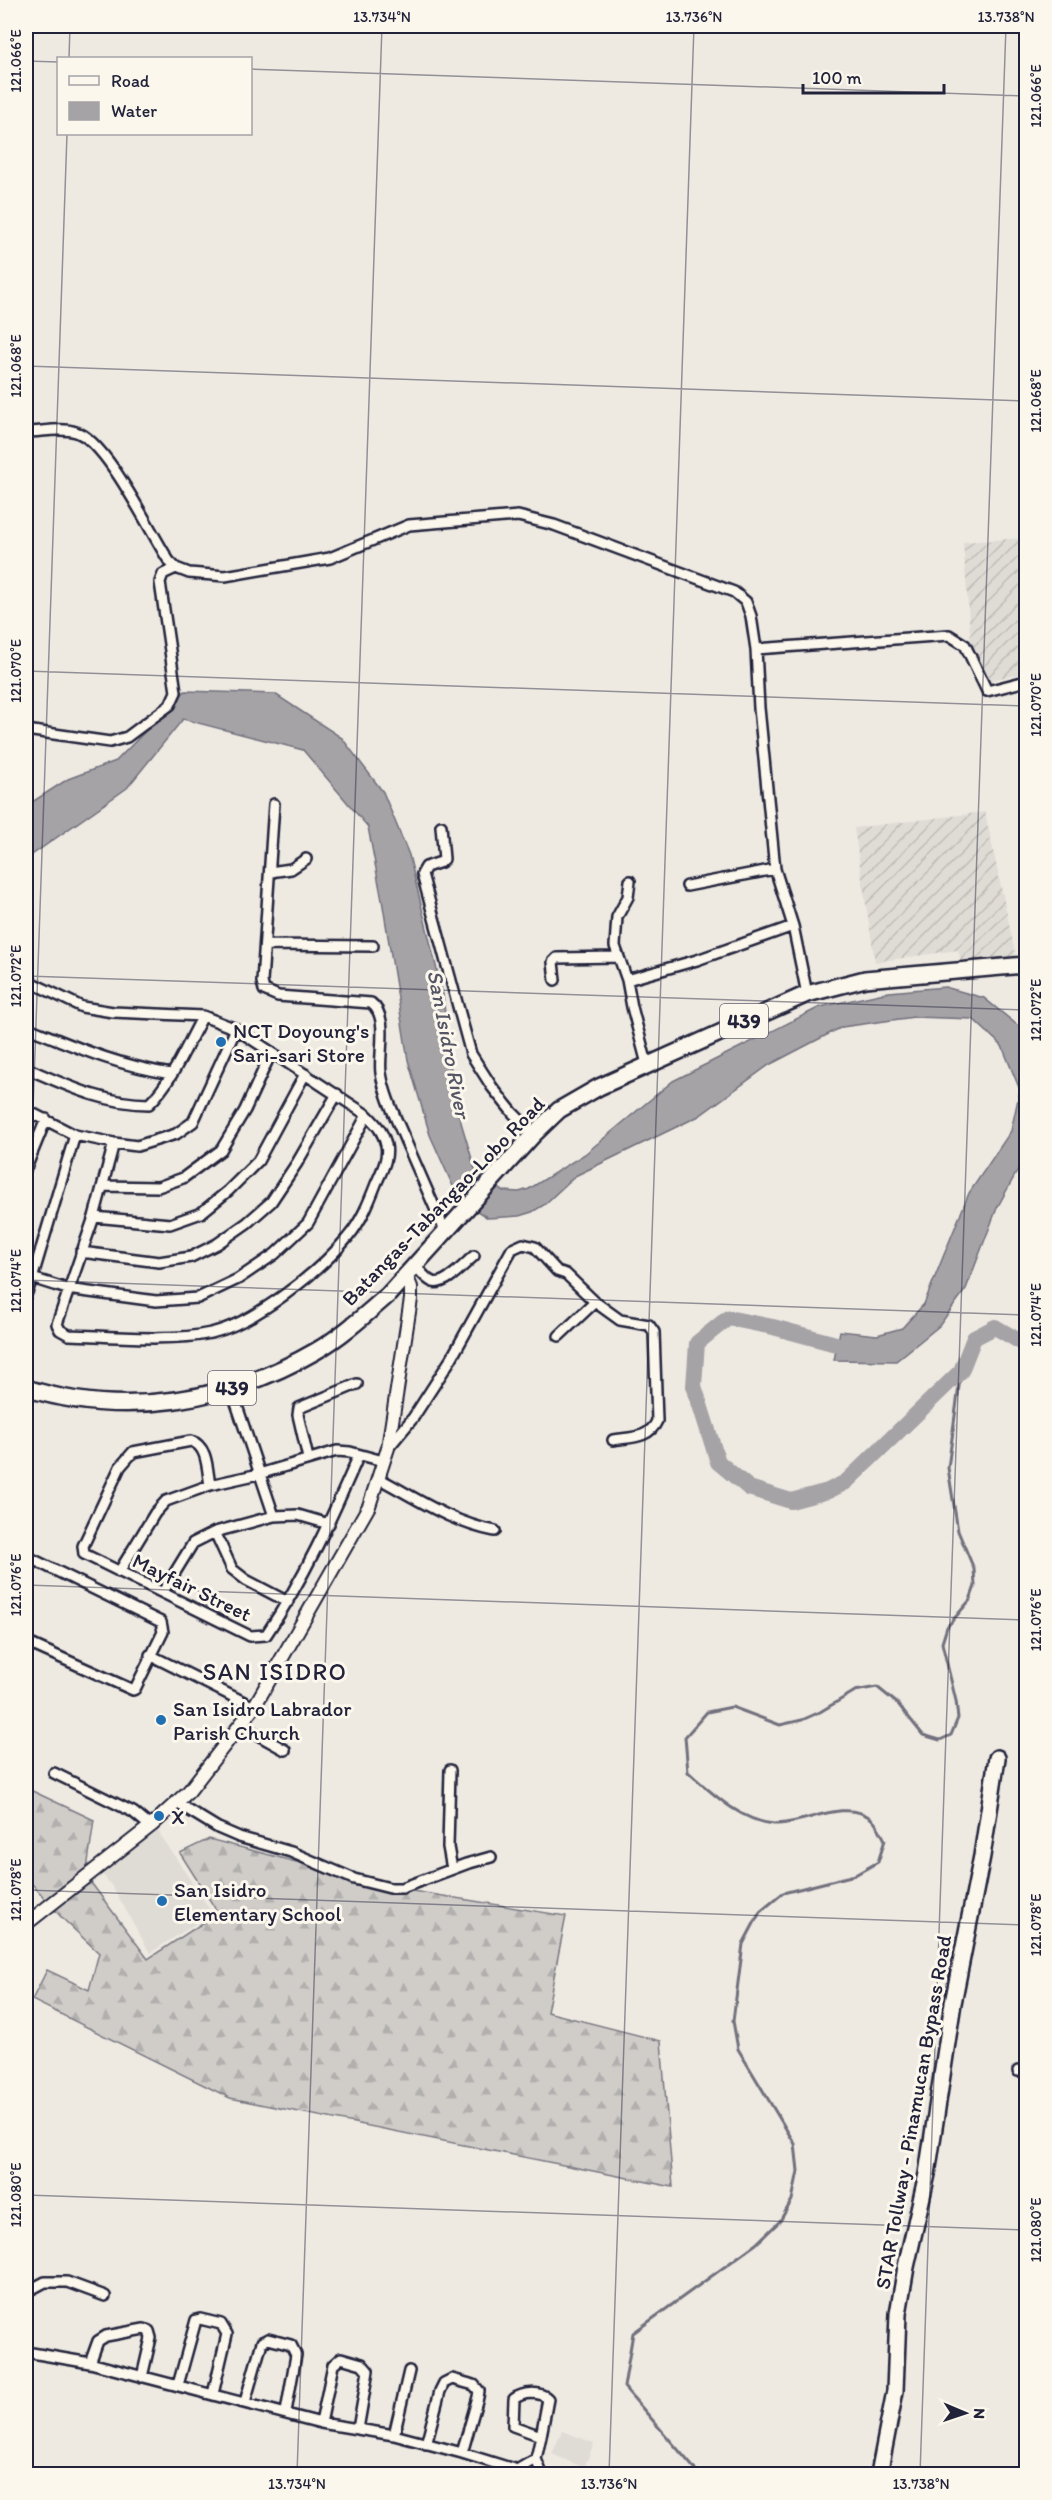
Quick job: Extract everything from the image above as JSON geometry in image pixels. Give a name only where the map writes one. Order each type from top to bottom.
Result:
[{"type":"main road","name":"Batangas-Tabangao-Lobo Road","points":[[26,1388],[54,1397],[111,1404],[170,1402],[231,1388],[280,1370],[317,1350],[367,1313],[463,1214],[534,1134],[560,1110],[599,1087],[807,994],[865,979],[1026,965]]},
{"type":"main road","name":"STAR Tollway - Pinamucan Bypass Road","points":[[879,2475],[895,2391],[898,2314],[927,2174],[953,2003],[982,1856],[997,1758]]},
{"type":"street","points":[[26,432],[66,430],[75,431],[90,438],[138,508],[169,561],[176,568],[189,573],[225,576],[330,558],[409,525],[518,516],[554,525],[734,592],[746,602],[751,616],[756,649],[759,708],[775,869],[793,926],[807,994]]},
{"type":"street","points":[[26,730],[110,742],[123,740],[170,705],[176,692],[160,582],[163,574],[176,568]]},
{"type":"street","points":[[756,649],[949,635],[965,645],[987,691],[1026,681]]},
{"type":"street","points":[[274,804],[262,982],[264,990],[278,996],[371,1003],[376,1007],[379,1012],[381,1029],[381,1072],[387,1099],[445,1231]]},
{"type":"street","points":[[441,826],[444,859],[426,867],[422,874],[471,1054],[492,1087],[534,1134]]},
{"type":"street","points":[[270,873],[291,869],[306,859]]},
{"type":"street","points":[[687,886],[775,869]]},
{"type":"street","points":[[630,881],[628,897],[617,917],[615,946],[627,980],[647,1064]]},
{"type":"street","points":[[627,980],[697,960],[793,926]]},
{"type":"street","points":[[265,945],[373,946]]},
{"type":"street","points":[[555,980],[553,962],[557,958],[618,957]]},
{"type":"street","points":[[26,980],[82,1007],[113,1012],[203,1016],[236,1029],[367,1115],[381,1130],[386,1147],[386,1160],[369,1202],[349,1236],[307,1279],[243,1321],[211,1333],[165,1337],[69,1335],[60,1330],[57,1324],[67,1289],[94,1217],[114,1143]]},
{"type":"street","points":[[26,1068],[88,1095],[132,1104],[149,1104],[171,1074],[203,1016]]},
{"type":"street","points":[[26,1027],[108,1060],[171,1074]]},
{"type":"street","points":[[26,1110],[75,1135],[137,1146],[156,1142],[176,1134],[193,1122],[236,1029]]},
{"type":"street","points":[[103,1186],[158,1187],[183,1178],[220,1150],[245,1110],[271,1053]]},
{"type":"street","points":[[94,1217],[170,1224],[201,1213],[228,1191],[258,1161],[305,1074]]},
{"type":"street","points":[[81,1252],[159,1262],[191,1257],[216,1244],[271,1202],[297,1163],[337,1094]]},
{"type":"street","points":[[29,1277],[67,1289],[156,1301],[198,1298],[238,1279],[275,1254],[308,1223],[367,1115]]},
{"type":"street","points":[[26,1168],[28,1155],[46,1119]]},
{"type":"street","points":[[26,1295],[29,1277],[75,1135]]},
{"type":"street","points":[[388,1448],[413,1418],[451,1359],[514,1246],[523,1244],[535,1247],[557,1271],[566,1274],[595,1302],[620,1320],[649,1325],[654,1332],[657,1421],[654,1429],[644,1435],[613,1440]]},
{"type":"street","points":[[410,1270],[437,1283],[446,1280],[474,1256]]},
{"type":"street","points":[[26,1924],[177,1803],[189,1791],[254,1707],[369,1506],[388,1448],[411,1299],[410,1270]]},
{"type":"street","points":[[559,1336],[595,1302]]},
{"type":"street","points":[[308,1458],[297,1415],[299,1408],[357,1384]]},
{"type":"street","points":[[231,1388],[274,1516]]},
{"type":"street","name":"Mayfair Street","points":[[210,1485],[203,1451],[198,1443],[191,1441],[133,1452],[120,1467],[83,1546],[84,1554],[250,1636],[261,1637],[266,1635],[288,1602],[329,1524],[359,1455]]},
{"type":"street","points":[[119,1572],[155,1514],[166,1501],[210,1485],[259,1474],[337,1451],[383,1461]]},
{"type":"street","points":[[378,1478],[454,1519],[472,1527],[495,1531]]},
{"type":"street","points":[[163,1592],[193,1543],[216,1532],[274,1516],[298,1515],[329,1524]]},
{"type":"street","points":[[216,1532],[232,1569],[246,1580],[288,1602]]},
{"type":"street","points":[[26,1556],[161,1622],[163,1632],[133,1690],[26,1642]]},
{"type":"street","points":[[150,1655],[254,1707]]},
{"type":"street","points":[[240,1725],[285,1750]]},
{"type":"street","points":[[450,1770],[448,1847],[452,1869]]},
{"type":"street","points":[[54,1773],[133,1812],[150,1826]]},
{"type":"street","points":[[177,1803],[239,1837],[291,1852],[354,1879],[372,1884],[402,1888],[492,1857]]},
{"type":"street","points":[[26,2292],[45,2282],[67,2282],[105,2296]]},
{"type":"street","points":[[178,2385],[193,2326],[196,2320],[200,2319],[221,2325],[227,2334],[213,2394]]},
{"type":"street","points":[[90,2363],[98,2341],[106,2336],[144,2329],[149,2331],[151,2338],[142,2377]]},
{"type":"street","points":[[245,2402],[262,2342],[268,2339],[291,2345],[296,2355],[286,2412]]},
{"type":"street","points":[[26,2352],[90,2363],[286,2412],[321,2423],[394,2435],[462,2453],[518,2472],[536,2459]]},
{"type":"street","points":[[321,2423],[333,2365],[341,2358],[362,2364],[368,2371],[358,2429]]},
{"type":"street","points":[[394,2435],[409,2371]]},
{"type":"street","points":[[426,2444],[440,2391],[444,2383],[452,2379],[474,2385],[479,2391],[462,2453]]},
{"type":"street","points":[[541,2436],[513,2426],[514,2399],[520,2394],[539,2395],[548,2399],[541,2436],[536,2459],[542,2475]]},
{"type":"shaded area","points":[[1026,538],[1026,673],[974,683],[963,542]]},
{"type":"shaded area","points":[[985,812],[1016,957],[961,962],[958,950],[875,962],[854,828]]},
{"type":"shaded area","name":"San Isidro Elementary School","points":[[158,1831],[212,1913],[150,1953],[114,1889],[99,1870]]},
{"type":"shaded area","points":[[562,2431],[594,2443],[584,2468],[552,2454]]},
{"type":"green space","points":[[26,1788],[94,1820],[86,1876],[148,1959],[218,1913],[180,1853],[209,1839],[394,1888],[566,1916],[547,2012],[661,2041],[673,2187],[230,2098],[32,2000],[47,1970],[89,1990],[99,1953],[62,1918],[26,1877]]},
{"type":"water","points":[[185,691],[275,694],[342,738],[383,792],[409,855],[443,995],[454,1099],[475,1169],[483,1178],[503,1191],[519,1192],[529,1189],[585,1154],[673,1081],[820,1007],[889,992],[945,987],[984,998],[1022,1029],[1026,1041],[1026,1155],[997,1208],[966,1289],[939,1326],[896,1361],[834,1360],[840,1331],[877,1335],[902,1328],[924,1304],[969,1193],[1011,1131],[1020,1090],[1002,1046],[973,1019],[914,1017],[842,1027],[769,1065],[699,1116],[575,1176],[544,1205],[532,1212],[519,1216],[488,1218],[461,1201],[430,1135],[408,1060],[368,827],[303,750],[183,719],[127,788],[26,859],[26,806],[68,779],[116,761]]},
{"type":"waterway","name":"San Isidro River","points":[[858,1350],[773,1327],[728,1318],[697,1343],[694,1386],[718,1462],[749,1488],[791,1501],[828,1491],[846,1482],[961,1371],[974,1338],[995,1327],[1026,1345]]},
{"type":"waterway","points":[[699,2474],[624,2387],[633,2333],[756,2244],[780,2221],[792,2200],[798,2171],[795,2144],[738,2049],[733,2021],[743,1944],[760,1912],[783,1893],[855,1875],[878,1862],[885,1840],[874,1821],[859,1812],[835,1812],[774,1824],[762,1822],[738,1812],[688,1772],[685,1737],[707,1712],[732,1707],[780,1725],[802,1720],[820,1712],[855,1691],[877,1687],[898,1704],[923,1735],[940,1740],[951,1735],[958,1718],[942,1643],[947,1627],[970,1600],[975,1586],[974,1569],[958,1531],[948,1468],[961,1371]]},
{"type":"place","name":"NCT Doyoung's Sari-sari Store","points":[[221,1042]]},
{"type":"place","name":"San Isidro Labrador Parish Church","points":[[161,1720]]},
{"type":"place","name":"X","points":[[159,1816]]},
{"type":"place","name":"San Isidro Elementary School","points":[[162,1901]]},
{"type":"district","name":"SAN ISIDRO","points":[[275,1671]]}]
